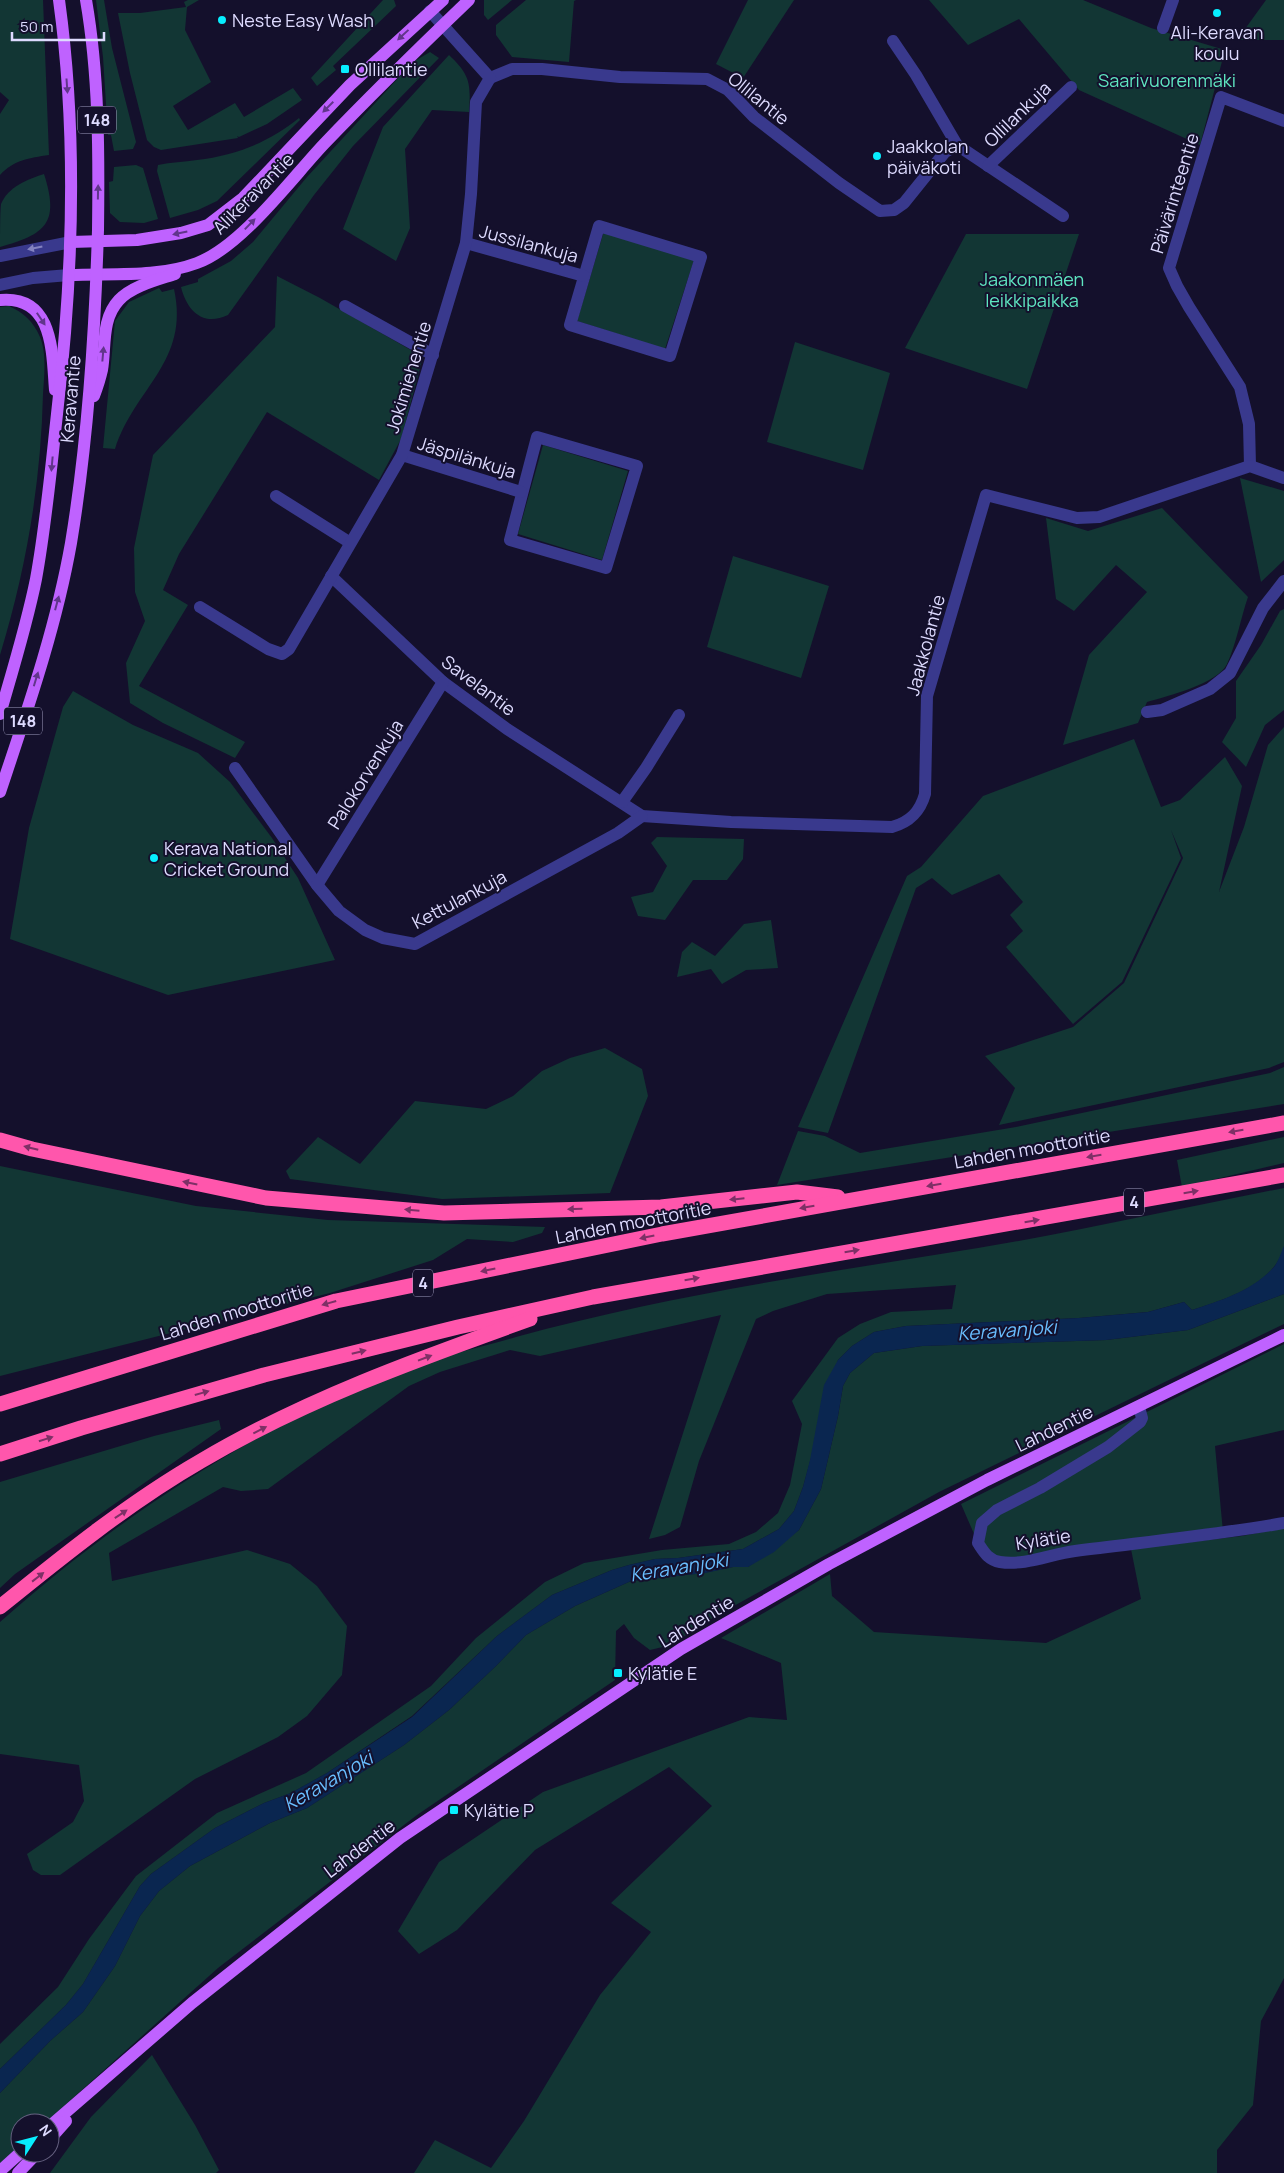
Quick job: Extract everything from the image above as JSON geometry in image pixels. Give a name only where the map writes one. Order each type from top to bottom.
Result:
[{"type":"highway","name":"Lahden moottoritie","points":[[0,1404],[336,1301],[662,1234],[1284,1123]]},
{"type":"highway","points":[[0,1140],[32,1149],[266,1198],[444,1213],[661,1207],[797,1192],[855,1199]]},
{"type":"highway","name":"4","points":[[0,1454],[81,1428],[264,1376],[458,1327],[593,1297],[1284,1174]]},
{"type":"highway","points":[[0,1607],[116,1517],[201,1461],[309,1405],[380,1375],[593,1297]]},
{"type":"main road","name":"Keravantie","points":[[0,714],[36,580],[51,476],[69,275],[71,242],[70,130],[64,37],[58,0]]},
{"type":"main road","name":"Keravantie","points":[[0,792],[45,650],[63,580],[71,544],[88,418],[96,274],[99,170],[96,91],[86,0]]},
{"type":"main road","name":"Alikeravantie","points":[[71,242],[137,240],[181,233],[208,225],[243,198],[350,85],[443,0]]},
{"type":"main road","name":"Alikeravantie","points":[[69,275],[168,270],[198,263],[229,244],[323,145],[469,0]]},
{"type":"main road","points":[[88,418],[102,371],[106,325],[118,300],[136,289],[198,263]]},
{"type":"main road","points":[[0,300],[22,302],[36,312],[45,324],[50,337],[57,416]]},
{"type":"main road","name":"Lahdentie","points":[[60,2118],[192,2003],[400,1838],[681,1649],[829,1564],[987,1480],[1284,1336]]},
{"type":"main road","name":"Lahdentie","points":[[60,2127],[86,2096]]},
{"type":"main road","points":[[0,2171],[10,2162]]},
{"type":"main road","points":[[18,2173],[28,2163]]},
{"type":"street","points":[[1163,28],[1173,0]]},
{"type":"street","points":[[430,11],[490,78]]},
{"type":"street","points":[[893,41],[916,74],[957,145],[1063,216]]},
{"type":"street","name":"Ollilantie","points":[[490,78],[512,69],[542,68],[620,77],[707,79],[728,90],[754,117],[880,211],[894,210],[904,203],[945,152],[957,145]]},
{"type":"street","name":"Jokimiehentie","points":[[200,607],[268,649],[282,654],[289,649],[349,542],[402,455],[466,243],[471,194],[476,102],[490,78]]},
{"type":"street","name":"Ollilankuja","points":[[988,166],[1071,87]]},
{"type":"street","name":"Päivärinteentie","points":[[1250,466],[1249,424],[1240,387],[1176,286],[1169,268],[1221,97],[1284,121]]},
{"type":"street","points":[[599,226],[702,257],[670,356],[570,325],[584,276],[599,226]]},
{"type":"street","name":"Alikeravantie","points":[[0,256],[71,242]]},
{"type":"street","name":"Jussilankuja","points":[[466,243],[584,276]]},
{"type":"street","name":"Alikeravantie","points":[[0,285],[33,278],[69,275]]},
{"type":"street","points":[[345,306],[433,355]]},
{"type":"street","points":[[537,437],[637,466],[606,568],[510,540],[521,492],[537,437]]},
{"type":"street","name":"Jäspilänkuja","points":[[402,455],[521,492]]},
{"type":"street","points":[[1250,466],[1284,478]]},
{"type":"street","name":"Jaakkolantie","points":[[642,816],[731,822],[892,827],[905,823],[922,805],[925,794],[927,696],[986,495],[1077,518],[1099,517],[1250,466]]},
{"type":"street","points":[[276,496],[349,542]]},
{"type":"street","name":"Savelantie","points":[[331,576],[443,682],[508,729],[622,802]]},
{"type":"street","points":[[1147,712],[1162,710],[1210,689],[1230,673],[1263,608],[1282,587]]},
{"type":"street","name":"Palokorvenkuja","points":[[317,885],[443,682]]},
{"type":"street","points":[[642,816],[622,802],[679,715]]},
{"type":"street","name":"Kettulankuja","points":[[235,768],[317,885],[339,911],[365,930],[383,938],[415,944],[618,833],[642,816]]},
{"type":"street","name":"Kylätie","points":[[1139,1407],[1142,1418],[1140,1422],[1108,1447],[1040,1488],[997,1510],[982,1523],[978,1543],[986,1556],[999,1562],[1023,1562],[1073,1551],[1284,1523]]},
{"type":"green space","points":[[0,0],[43,0],[49,155],[16,163],[0,175],[0,114],[9,100],[0,92]]},
{"type":"green space","points":[[96,0],[104,0],[112,48],[136,142],[133,149],[114,151],[111,135],[108,135],[103,57]]},
{"type":"green space","points":[[199,0],[187,7],[185,30],[211,82],[173,106],[188,130],[235,103],[244,117],[293,88],[302,100],[267,124],[239,137],[237,136],[238,138],[161,150],[154,147],[147,140],[130,73],[118,13],[140,13],[186,7],[184,2]]},
{"type":"green space","points":[[383,0],[394,0],[396,6],[333,66],[336,70],[317,86],[311,78]]},
{"type":"green space","points":[[484,0],[512,0],[488,20],[484,15]]},
{"type":"green space","points":[[526,0],[576,0],[574,1],[569,62],[512,57],[496,35],[496,25]]},
{"type":"green space","points":[[748,0],[794,0],[743,78],[716,64]]},
{"type":"green space","name":"Saarivuorenmäki","points":[[929,0],[1083,0],[1151,28],[1225,50],[1200,145],[1079,90],[1019,19],[968,45]]},
{"type":"green space","points":[[1266,0],[1284,0],[1284,40],[1237,40]]},
{"type":"green space","points":[[430,52],[439,58],[353,146],[314,195],[228,315],[211,319],[204,318],[192,310],[181,287],[198,282],[198,279],[231,261],[253,242],[307,177],[413,62]]},
{"type":"green space","points":[[449,55],[461,68],[468,80],[470,94],[469,112],[432,110],[405,149],[410,228],[396,261],[343,229],[383,127]]},
{"type":"green space","points":[[299,118],[300,120],[217,201],[198,210],[170,218],[157,171],[158,165],[211,158],[238,151],[263,141]]},
{"type":"green space","points":[[136,165],[143,168],[158,219],[144,223],[120,222],[110,213],[109,182],[113,181],[114,167]]},
{"type":"green space","points":[[44,174],[49,191],[50,205],[49,216],[45,224],[28,237],[0,247],[1,204],[4,198],[19,184]]},
{"type":"green space","points":[[604,231],[694,260],[665,349],[577,321]]},
{"type":"green space","name":"Jaakonmäen leikkipaikka","points":[[966,234],[1079,234],[1027,389],[905,348]]},
{"type":"green space","points":[[277,276],[320,298],[423,357],[401,439],[379,480],[267,412],[179,554],[163,590],[188,605],[139,686],[245,742],[235,758],[163,723],[130,703],[126,663],[145,621],[135,592],[134,548],[153,455],[275,327]]},
{"type":"green space","points":[[159,288],[162,292],[174,289],[177,314],[174,336],[168,355],[124,427],[115,449],[103,448],[115,321],[129,302]]},
{"type":"green space","points":[[9,306],[28,318],[37,331],[44,351],[44,373],[39,460],[25,559],[0,655],[0,307]]},
{"type":"green space","points":[[795,342],[890,373],[863,470],[767,442]]},
{"type":"green space","points":[[543,445],[628,471],[602,560],[518,534]]},
{"type":"green space","points":[[1240,478],[1284,491],[1284,560],[1261,582]]},
{"type":"green space","points":[[1162,508],[1248,597],[1227,664],[1222,671],[1203,683],[1179,693],[1147,702],[1138,723],[1063,745],[1089,655],[1147,592],[1116,565],[1074,611],[1056,599],[1046,518],[1088,531]]},
{"type":"green space","points":[[733,556],[829,586],[801,678],[707,647]]},
{"type":"green space","points":[[1284,609],[1284,710],[1265,725],[1246,767],[1222,742],[1236,718],[1236,681],[1261,645],[1280,611]]},
{"type":"green space","name":"Kerava National Cricket Ground","points":[[73,691],[133,725],[198,753],[230,782],[272,838],[298,878],[335,960],[168,995],[10,939],[29,828],[63,707]]},
{"type":"green space","points":[[1284,727],[1284,1062],[1269,1068],[999,1125],[1015,1088],[985,1056],[1073,1027],[1124,983],[1183,858],[1171,830],[1181,858],[1122,982],[1073,1024],[1006,947],[1023,931],[1010,915],[1023,902],[999,874],[952,895],[932,878],[916,888],[828,1133],[798,1127],[907,876],[921,867],[983,796],[1134,739],[1161,807],[1180,800],[1225,757],[1242,786],[1219,892],[1244,827],[1268,745]]},
{"type":"green space","points":[[657,837],[744,839],[743,859],[727,880],[693,880],[665,920],[638,916],[631,897],[653,892],[667,866],[651,843]]},
{"type":"green space","points":[[771,920],[778,968],[746,970],[722,984],[711,969],[677,977],[682,952],[692,942],[715,956],[744,924]]},
{"type":"green space","points":[[605,1048],[642,1069],[648,1096],[610,1193],[442,1199],[290,1179],[286,1171],[318,1137],[360,1164],[415,1101],[486,1109],[513,1096],[542,1071],[570,1058]]},
{"type":"green space","points":[[1284,1067],[1284,1104],[777,1185],[798,1131],[825,1136],[860,1153],[1016,1127],[1270,1073]]},
{"type":"green space","points":[[1284,1137],[1284,1163],[1182,1187],[1177,1160]]},
{"type":"green space","points":[[0,1166],[196,1206],[328,1220],[545,1227],[542,1233],[513,1242],[467,1239],[433,1260],[330,1293],[0,1376]]},
{"type":"green space","points":[[1284,1188],[1284,1247],[1279,1260],[1259,1281],[1247,1289],[1219,1301],[1192,1310],[1184,1302],[1148,1312],[1079,1318],[906,1326],[874,1332],[852,1346],[838,1360],[803,1487],[794,1511],[779,1529],[743,1549],[678,1558],[655,1559],[629,1565],[612,1570],[552,1595],[497,1636],[412,1716],[327,1773],[291,1793],[264,1803],[215,1828],[151,1874],[140,1886],[83,1984],[66,2005],[0,2069],[0,2044],[58,1987],[89,1939],[136,1876],[217,1813],[306,1773],[431,1686],[476,1638],[545,1582],[584,1563],[662,1550],[729,1544],[756,1532],[778,1513],[790,1485],[802,1424],[792,1401],[838,1338],[860,1324],[891,1312],[952,1309],[956,1285],[827,1294],[773,1311],[756,1319],[699,1461],[680,1527],[665,1535],[649,1539],[721,1315],[540,1356],[510,1350],[440,1372],[409,1386],[268,1489],[241,1491],[223,1487],[109,1553],[112,1581],[247,1550],[290,1564],[317,1586],[347,1626],[342,1675],[307,1716],[278,1737],[195,1779],[60,1875],[41,1875],[33,1870],[27,1854],[73,1822],[84,1801],[79,1765],[0,1754],[0,1622],[45,1583],[140,1511],[190,1478],[294,1419],[348,1393],[403,1370],[445,1356],[573,1322],[688,1297],[1093,1227]]},
{"type":"green space","points":[[1284,1294],[1284,1324],[939,1492],[714,1617],[671,1645],[650,1650],[634,1638],[624,1624],[616,1631],[615,1680],[417,1815],[218,1968],[56,2113],[10,2113],[10,2155],[0,2164],[0,2093],[50,2041],[83,2012],[115,1966],[140,1916],[159,1891],[190,1866],[270,1823],[307,1808],[404,1745],[449,1710],[526,1635],[575,1606],[631,1581],[704,1573],[733,1567],[748,1567],[799,1530],[821,1489],[843,1386],[850,1373],[874,1353],[922,1346],[1106,1340],[1188,1330]]},
{"type":"green space","points":[[1284,1344],[1284,1430],[1215,1446],[1223,1532],[999,1562],[978,1543],[961,1504]]},
{"type":"green space","points":[[219,1420],[221,1429],[15,1574],[0,1588],[0,1482],[154,1436]]},
{"type":"green space","points":[[1284,1528],[1284,1978],[1261,2021],[1253,2105],[1217,2150],[1217,2173],[414,2173],[435,2140],[491,2168],[524,2121],[600,1995],[651,1932],[611,1903],[712,1806],[669,1767],[535,1850],[457,1930],[419,1954],[398,1931],[439,1862],[543,1792],[749,1717],[787,1720],[781,1663],[721,1638],[830,1574],[832,1596],[874,1632],[1046,1643],[1141,1599],[1131,1549],[1242,1536]]},
{"type":"green space","points":[[152,2055],[195,2125],[219,2170],[216,2173],[50,2173],[57,2163],[60,2163],[60,2159],[91,2117]]},
{"type":"water","name":"Keravanjoki","points":[[1284,1246],[1284,1294],[1188,1330],[1106,1340],[922,1346],[874,1353],[850,1373],[843,1386],[821,1489],[799,1530],[774,1552],[748,1567],[733,1567],[705,1573],[631,1581],[575,1606],[526,1635],[449,1710],[404,1745],[307,1808],[270,1823],[190,1866],[159,1891],[140,1916],[115,1966],[83,2012],[50,2041],[0,2093],[0,2069],[66,2005],[83,1984],[140,1886],[151,1874],[215,1828],[264,1803],[291,1793],[327,1773],[412,1717],[497,1636],[552,1595],[612,1570],[629,1565],[655,1559],[678,1558],[743,1549],[779,1529],[794,1511],[803,1487],[824,1385],[838,1360],[852,1346],[874,1332],[906,1326],[1079,1318],[1148,1312],[1184,1302],[1192,1310],[1246,1289],[1274,1267]]},
{"type":"place","name":"Ali-Keravan koulu","points":[[1217,13]]},
{"type":"place","name":"Neste Easy Wash","points":[[222,20]]},
{"type":"place","name":"Ollilantie","points":[[345,69]]},
{"type":"place","name":"Jaakkolan päiväkoti","points":[[877,156]]},
{"type":"place","name":"Kerava National Cricket Ground","points":[[154,858]]},
{"type":"place","name":"Kylätie E","points":[[618,1673]]},
{"type":"place","name":"Kylätie P","points":[[454,1810]]}]
